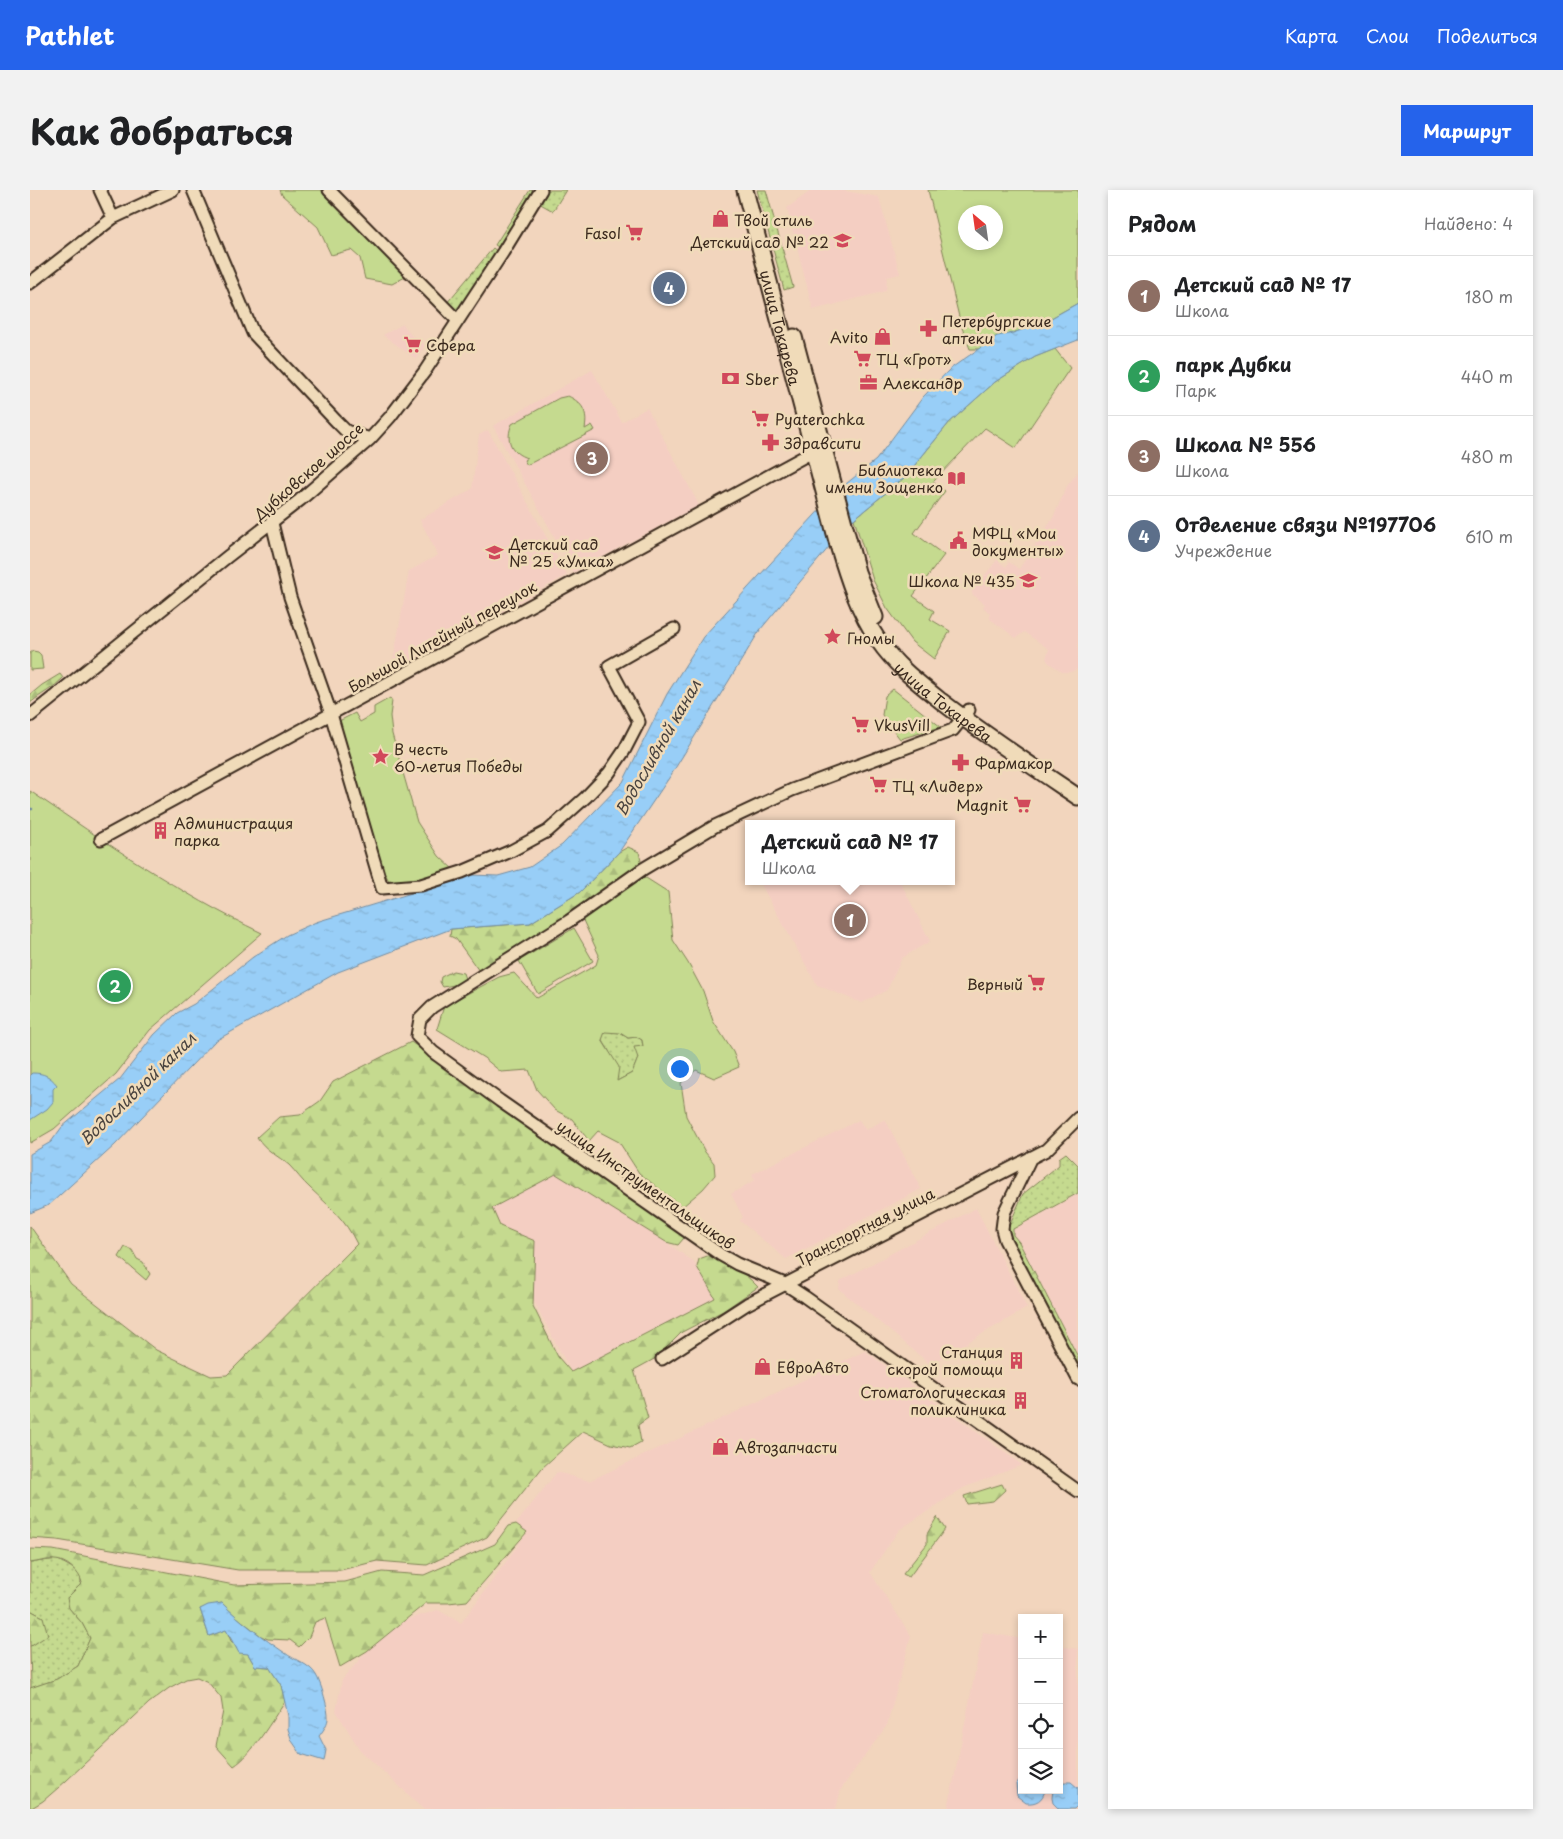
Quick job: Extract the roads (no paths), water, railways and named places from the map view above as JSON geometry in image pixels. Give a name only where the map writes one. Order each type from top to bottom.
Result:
[{"type":"main road","name":"улица Токарева","points":[[745,190],[819,449],[842,541],[877,620],[901,653],[914,667],[966,714],[1078,797]]},
{"type":"main road","name":"улица Токарева","points":[[754,190],[819,449]]},
{"type":"main road","name":"улица Токарева","points":[[966,714],[1078,787]]},
{"type":"street","points":[[100,190],[113,218]]},
{"type":"street","points":[[30,283],[113,218],[173,190]]},
{"type":"street","points":[[193,190],[252,333],[346,431],[370,439]]},
{"type":"street","points":[[329,190],[458,321]]},
{"type":"street","name":"Дубковское шоссе","points":[[30,716],[336,471],[370,439],[409,393],[458,321],[541,190]]},
{"type":"street","name":"Большой Литейный переулок","points":[[101,839],[819,449]]},
{"type":"street","points":[[272,523],[290,597],[331,714],[382,888],[421,885],[462,872],[510,851],[548,831],[567,815],[609,773],[624,751],[639,722],[609,666],[674,629]]},
{"type":"street","name":"улица Инструментальщиков","points":[[966,714],[953,730],[792,790],[715,826],[643,869],[569,921],[432,1007],[420,1019],[417,1036],[433,1052],[721,1255],[737,1264],[785,1284],[1078,1491]]},
{"type":"street","name":"Транспортная улица","points":[[662,1359],[747,1304],[1046,1150],[1078,1118]]},
{"type":"street","points":[[1031,1157],[1004,1214],[1002,1229],[1005,1240],[1078,1379]]},
{"type":"water","name":"Водосливной канал","points":[[1078,303],[1078,340],[1035,357],[995,382],[949,423],[905,477],[849,523],[760,630],[671,775],[619,852],[580,892],[530,923],[451,929],[338,972],[215,1041],[115,1145],[49,1205],[30,1213],[30,1154],[51,1142],[62,1127],[120,1079],[154,1035],[177,1013],[194,1004],[253,957],[287,935],[316,922],[471,875],[498,876],[530,867],[562,845],[623,782],[667,694],[703,637],[837,491],[876,460],[923,397],[950,369],[997,336],[1013,333],[1046,321]]},
{"type":"water","points":[[32,1073],[46,1076],[57,1085],[53,1089],[53,1102],[47,1109],[30,1120],[30,1075]]},
{"type":"water","points":[[222,1603],[252,1630],[289,1656],[306,1665],[316,1675],[328,1715],[327,1723],[319,1736],[326,1750],[324,1761],[301,1754],[292,1741],[288,1729],[288,1716],[281,1685],[269,1667],[255,1666],[248,1654],[239,1653],[226,1630],[209,1636],[200,1609],[208,1605]]},
{"type":"water","points":[[1018,1782],[1018,1794],[1044,1794],[1043,1796],[1038,1801],[1026,1803],[1017,1796],[1016,1784]]},
{"type":"water","points":[[1063,1782],[1071,1782],[1078,1788],[1078,1805],[1074,1809],[1059,1809],[1053,1803],[1052,1794],[1063,1794]]},
{"type":"place","name":"Твой стиль","points":[[720,219]]},
{"type":"place","name":"Fasol","points":[[635,232]]},
{"type":"place","name":"Детский сад № 22","points":[[843,241]]},
{"type":"place","name":"Отделение связи №197706","points":[[669,288]]},
{"type":"place","name":"Петербургские аптеки","points":[[928,329]]},
{"type":"place","name":"Avito","points":[[882,336]]},
{"type":"place","name":"Сфера","points":[[412,344]]},
{"type":"place","name":"ТЦ «Грот»","points":[[862,358]]},
{"type":"place","name":"Sber","points":[[731,378]]},
{"type":"place","name":"Александр","points":[[869,382]]},
{"type":"place","name":"Pyaterochka","points":[[761,418]]},
{"type":"place","name":"Здравсити","points":[[770,442]]},
{"type":"place","name":"Школа № 556","points":[[592,458]]},
{"type":"place","name":"Библиотека имени Зощенко","points":[[957,478]]},
{"type":"place","name":"МФЦ «Мои документы»","points":[[958,541]]},
{"type":"place","name":"Детский сад № 25 «Умка»","points":[[495,552]]},
{"type":"place","name":"Школа № 435","points":[[1029,580]]},
{"type":"place","name":"Гномы","points":[[833,637]]},
{"type":"place","name":"VkusVill","points":[[860,724]]},
{"type":"place","name":"В честь 60-летия Победы","points":[[380,757]]},
{"type":"place","name":"Фармакор","points":[[961,762]]},
{"type":"place","name":"ТЦ «Лидер»","points":[[878,785]]},
{"type":"place","name":"Magnit","points":[[1022,804]]},
{"type":"place","name":"Администрация парка","points":[[160,831]]},
{"type":"place","name":"Детский сад № 17","points":[[850,920]]},
{"type":"place","name":"Верный","points":[[1037,983]]},
{"type":"place","name":"парк Дубки","points":[[115,986]]},
{"type":"place","name":"Станция скорой помощи","points":[[1017,1360]]},
{"type":"place","name":"ЕвроАвто","points":[[763,1366]]},
{"type":"place","name":"Стоматологическая поликлиника","points":[[1020,1400]]},
{"type":"place","name":"Автозапчасти","points":[[721,1446]]}]
